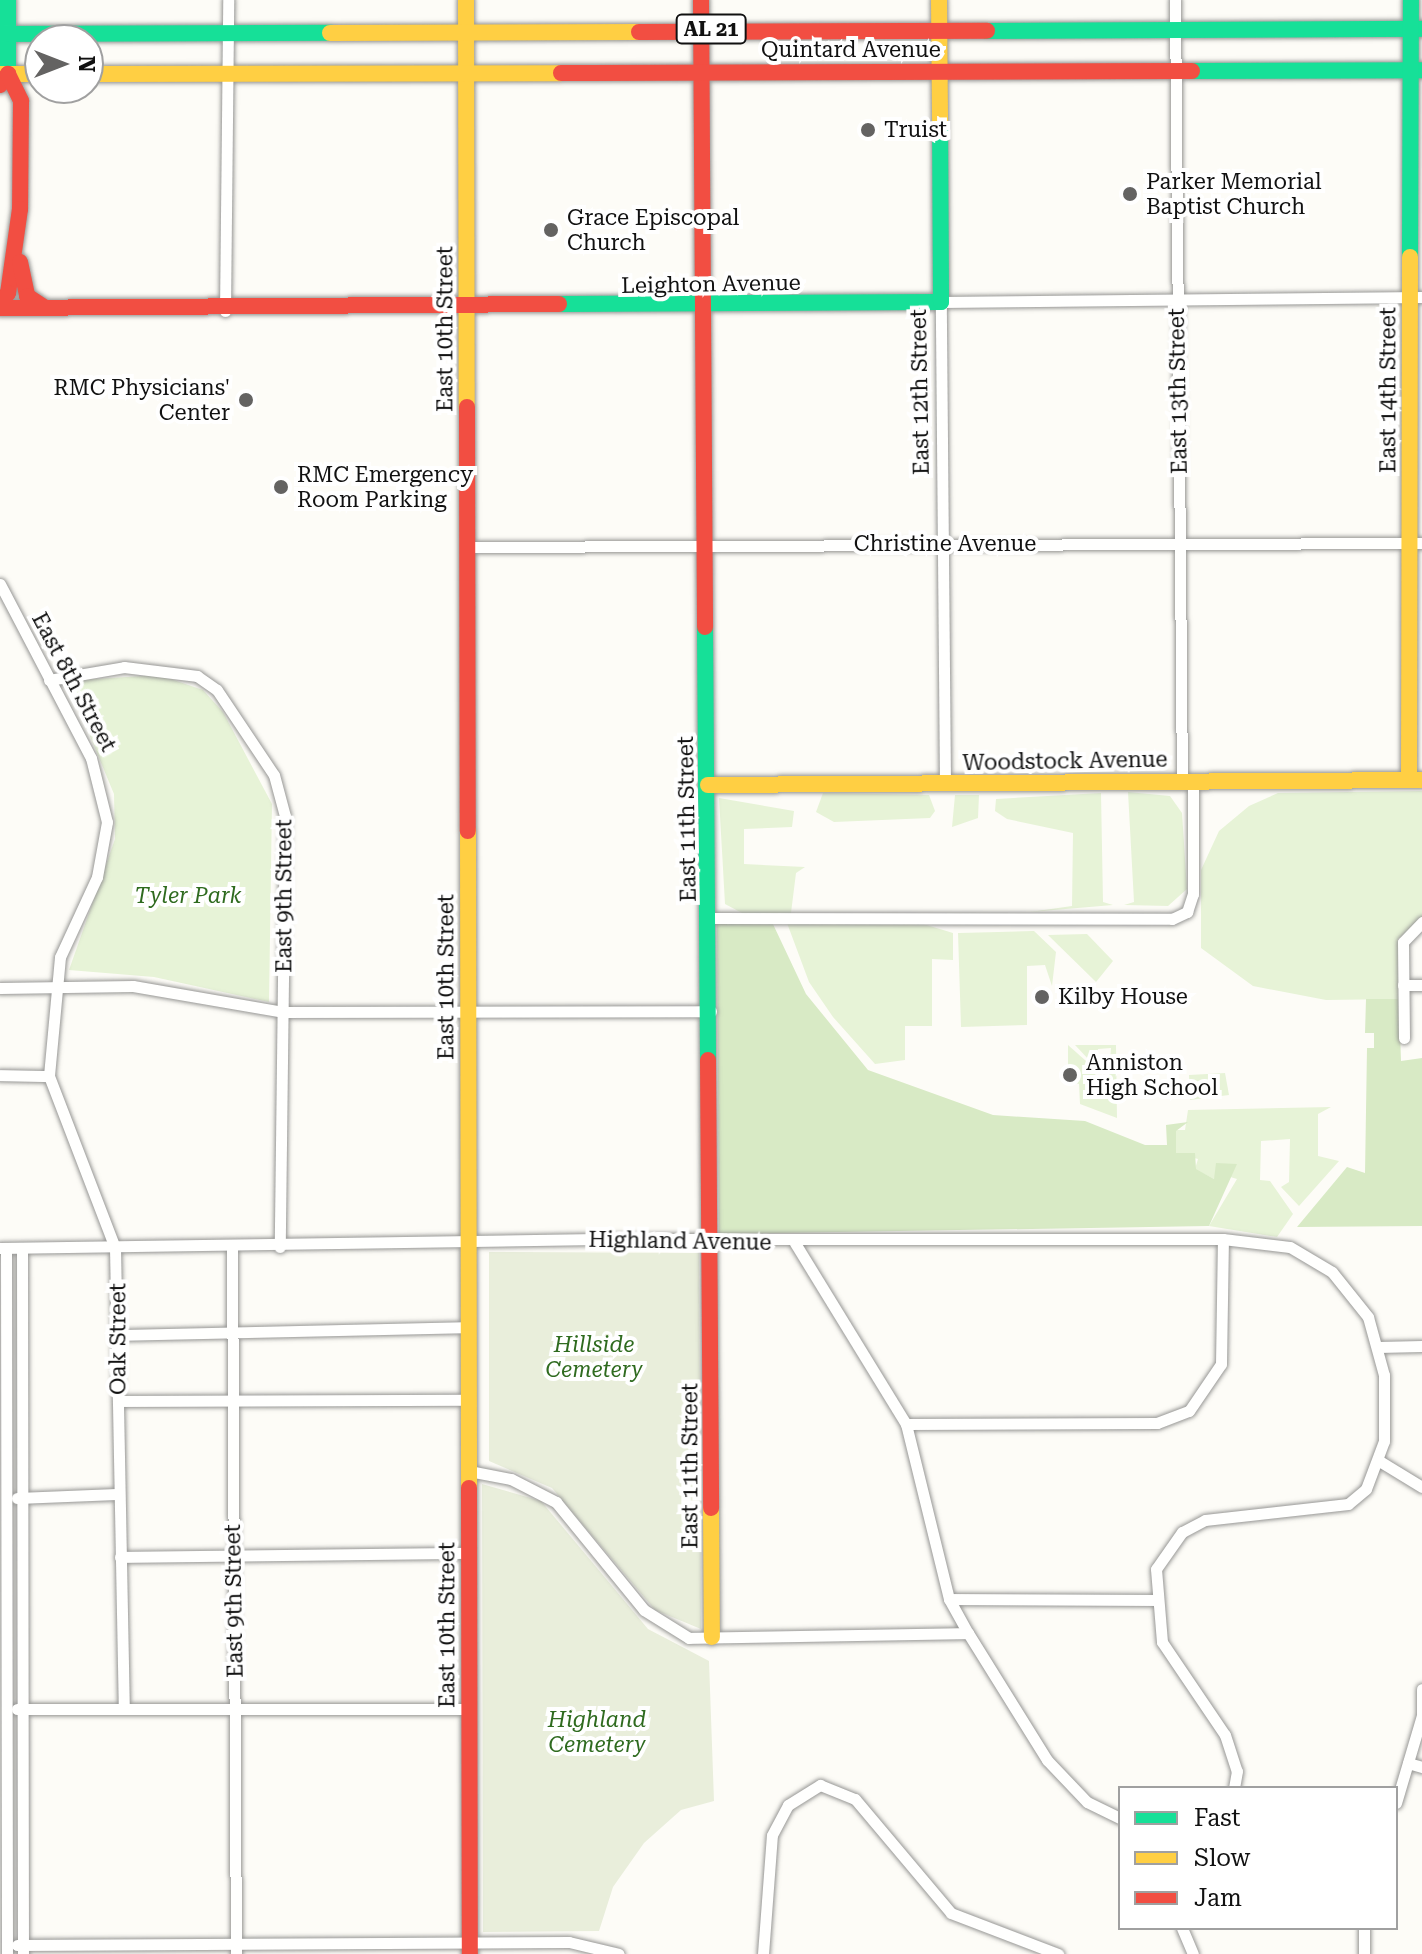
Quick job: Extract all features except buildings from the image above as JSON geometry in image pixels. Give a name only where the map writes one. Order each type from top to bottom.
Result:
[{"type":"main road","points":[[0,306],[8,293],[17,232],[21,101],[3,78],[8,0]]},
{"type":"main road","name":"East 10th Street","points":[[466,0],[470,1948]]},
{"type":"main road","name":"East 11th Street","points":[[701,0],[711,1011],[712,1637]]},
{"type":"main road","name":"East 12th Street","points":[[939,0],[941,302]]},
{"type":"main road","name":"East 14th Street","points":[[1411,0],[1417,29],[1416,780]]},
{"type":"main road","name":"Quintard Avenue","points":[[4,34],[466,28],[1417,29]]},
{"type":"main road","name":"Quintard Avenue","points":[[104,74],[1417,70]]},
{"type":"main road","points":[[3,78],[24,76]]},
{"type":"main road","points":[[17,232],[24,288],[44,307]]},
{"type":"main road","name":"Leighton Avenue","points":[[0,306],[225,311],[941,302]]},
{"type":"main road","name":"Woodstock Avenue","points":[[708,785],[1416,780]]},
{"type":"street","points":[[225,311],[228,0]]},
{"type":"street","name":"East 13th Street","points":[[710,918],[1172,919],[1187,912],[1193,894],[1180,544],[1175,0]]},
{"type":"street","name":"Leighton Avenue","points":[[941,302],[1416,297]]},
{"type":"street","name":"East 12th Street","points":[[941,302],[945,784]]},
{"type":"street","name":"Christine Avenue","points":[[467,547],[1416,543]]},
{"type":"street","name":"East 8th Street","points":[[0,584],[91,758],[107,822],[104,855],[66,936],[54,984]]},
{"type":"street","name":"East 9th Street","points":[[49,680],[160,667],[217,690],[245,726],[282,796],[280,1247]]},
{"type":"street","points":[[1404,1038],[1403,942],[1422,922]]},
{"type":"street","points":[[0,988],[54,984],[158,988],[283,1012],[711,1011]]},
{"type":"street","name":"Oak Street","points":[[54,984],[49,1076],[115,1248],[117,1494],[124,1708]]},
{"type":"street","points":[[1403,985],[1422,985]]},
{"type":"street","points":[[0,1075],[49,1076]]},
{"type":"street","points":[[906,1424],[1157,1423],[1189,1411],[1221,1364],[1223,1239]]},
{"type":"street","name":"Highland Avenue","points":[[3,1248],[1223,1239],[1290,1247],[1346,1287],[1378,1347]]},
{"type":"street","points":[[795,1243],[906,1424],[949,1599],[968,1633],[1055,1769],[1087,1802],[1118,1817]]},
{"type":"street","points":[[3,1248],[6,1361],[3,1498],[6,1578],[3,1710],[5,1949],[470,1948],[569,1942],[619,1954]]},
{"type":"street","points":[[22,1248],[23,1950]]},
{"type":"street","name":"East 9th Street","points":[[232,1248],[236,1948]]},
{"type":"street","points":[[118,1335],[233,1329],[469,1327]]},
{"type":"street","points":[[1234,1786],[1234,1755],[1170,1663],[1154,1600],[1156,1569],[1191,1525],[1232,1513],[1336,1509],[1358,1497],[1381,1462],[1378,1347],[1422,1346]]},
{"type":"street","points":[[6,1361],[22,1361]]},
{"type":"street","points":[[118,1401],[469,1400]]},
{"type":"street","points":[[1381,1462],[1422,1487]]},
{"type":"street","points":[[469,1471],[511,1479],[556,1502],[644,1610],[689,1638],[968,1633]]},
{"type":"street","points":[[3,1498],[117,1494]]},
{"type":"street","points":[[120,1557],[469,1553]]},
{"type":"street","points":[[6,1578],[21,1578]]},
{"type":"street","points":[[949,1599],[1154,1600]]},
{"type":"street","points":[[1398,1796],[1422,1714],[1422,1689]]},
{"type":"street","points":[[3,1710],[235,1706],[469,1709]]},
{"type":"street","points":[[1408,1763],[1422,1767]]},
{"type":"street","points":[[763,1954],[772,1835],[788,1805],[820,1785],[855,1799],[951,1913],[1058,1954]]},
{"type":"street","points":[[1183,1930],[1193,1954]]},
{"type":"street","points":[[1364,1930],[1364,1954]]},
{"type":"green space","name":"Tyler Park","points":[[159,675],[203,690],[223,712],[272,804],[269,1002],[154,977],[69,970],[115,839],[114,794],[70,688],[79,680]]},
{"type":"green space","points":[[1422,791],[1422,918],[1398,939],[1399,999],[1326,1000],[1253,986],[1201,948],[1201,870],[1219,831],[1249,806],[1278,793]]},
{"type":"green space","points":[[1128,792],[1170,796],[1182,813],[1187,889],[1168,906],[1124,905],[1134,902]]},
{"type":"green space","points":[[823,793],[929,795],[935,811],[930,818],[834,822],[816,812]]},
{"type":"green space","points":[[1101,793],[1103,902],[1113,905],[1030,912],[1072,906],[1073,833],[1007,819],[995,811],[996,799]]},
{"type":"green space","points":[[955,795],[979,795],[978,818],[952,827]]},
{"type":"green space","points":[[719,798],[794,811],[792,827],[744,829],[744,864],[805,867],[796,873],[791,913],[742,913],[725,904]]},
{"type":"green space","points":[[772,922],[806,994],[868,1070],[993,1115],[1085,1121],[1145,1145],[1167,1145],[1166,1125],[1188,1122],[1176,1131],[1176,1153],[1195,1153],[1196,1169],[1214,1179],[1216,1163],[1237,1164],[1209,1226],[719,1234],[717,924]]},
{"type":"green space","points":[[787,923],[920,923],[953,933],[953,960],[932,959],[932,1026],[905,1026],[905,1060],[875,1064],[833,1017],[809,982]]},
{"type":"green space","points":[[1034,931],[1056,952],[1052,986],[1045,965],[1027,966],[1027,1025],[961,1027],[958,933]]},
{"type":"green space","points":[[1087,934],[1113,961],[1096,982],[1048,935]]},
{"type":"green space","points":[[1366,999],[1399,999],[1401,1061],[1422,1058],[1422,1226],[1297,1227],[1347,1167],[1365,1173],[1367,1048],[1374,1048],[1374,1033],[1365,1033]]},
{"type":"green space","points":[[1068,1045],[1095,1069],[1096,1085],[1108,1086],[1111,1048],[1098,1049],[1096,1064],[1096,1051],[1090,1061],[1075,1045],[1116,1045],[1117,1118],[1080,1104],[1079,1084],[1068,1081]]},
{"type":"green space","points":[[1225,1073],[1229,1095],[1190,1100],[1189,1075]]},
{"type":"green space","points":[[1331,1107],[1318,1114],[1318,1156],[1339,1161],[1299,1206],[1281,1187],[1289,1182],[1290,1139],[1261,1141],[1260,1180],[1270,1181],[1293,1214],[1277,1237],[1209,1226],[1237,1179],[1217,1173],[1214,1179],[1195,1169],[1198,1159],[1176,1153],[1175,1130],[1185,1130],[1188,1110]]},
{"type":"green space","name":"Hillside Cemetery","points":[[489,1252],[699,1253],[701,1629],[655,1610],[552,1488],[489,1461]]},
{"type":"green space","name":"Highland Cemetery","points":[[482,1484],[541,1501],[648,1629],[709,1661],[714,1801],[681,1810],[644,1843],[613,1887],[599,1931],[483,1932]]},
{"type":"traffic: fast","points":[[8,0],[8,74]]},
{"type":"traffic: fast","points":[[1410,257],[1411,0]]},
{"type":"traffic: fast","points":[[987,31],[1422,29]]},
{"type":"traffic: fast","points":[[0,34],[330,33]]},
{"type":"traffic: fast","points":[[1192,71],[1422,70]]},
{"type":"traffic: fast","points":[[559,304],[941,302],[940,121]]},
{"type":"traffic: fast","points":[[705,627],[708,1060]]},
{"type":"traffic: slow","points":[[466,0],[467,407]]},
{"type":"traffic: slow","points":[[939,0],[940,121]]},
{"type":"traffic: slow","points":[[330,33],[639,32]]},
{"type":"traffic: slow","points":[[104,74],[561,73]]},
{"type":"traffic: slow","points":[[0,74],[24,74]]},
{"type":"traffic: slow","points":[[1409,780],[1410,257]]},
{"type":"traffic: slow","points":[[708,785],[1422,780]]},
{"type":"traffic: slow","points":[[468,831],[469,1488]]},
{"type":"traffic: slow","points":[[711,1508],[712,1637]]},
{"type":"traffic: jam","points":[[701,0],[705,627]]},
{"type":"traffic: jam","points":[[639,32],[987,31]]},
{"type":"traffic: jam","points":[[561,73],[1192,71]]},
{"type":"traffic: jam","points":[[0,85],[8,74],[21,101],[20,209],[8,293],[0,303]]},
{"type":"traffic: jam","points":[[20,262],[27,296],[44,307]]},
{"type":"traffic: jam","points":[[0,308],[559,304]]},
{"type":"traffic: jam","points":[[467,407],[468,831]]},
{"type":"traffic: jam","points":[[708,1060],[711,1508]]},
{"type":"traffic: jam","points":[[469,1488],[470,1954]]},
{"type":"place","name":"Truist","points":[[868,130]]},
{"type":"place","name":"Parker Memorial Baptist Church","points":[[1130,194]]},
{"type":"place","name":"Grace Episcopal Church","points":[[551,230]]},
{"type":"place","name":"RMC Physicians' Center","points":[[246,400]]},
{"type":"place","name":"RMC Emergency Room Parking","points":[[281,487]]},
{"type":"place","name":"Kilby House","points":[[1042,997]]},
{"type":"place","name":"Anniston High School","points":[[1070,1075]]}]
